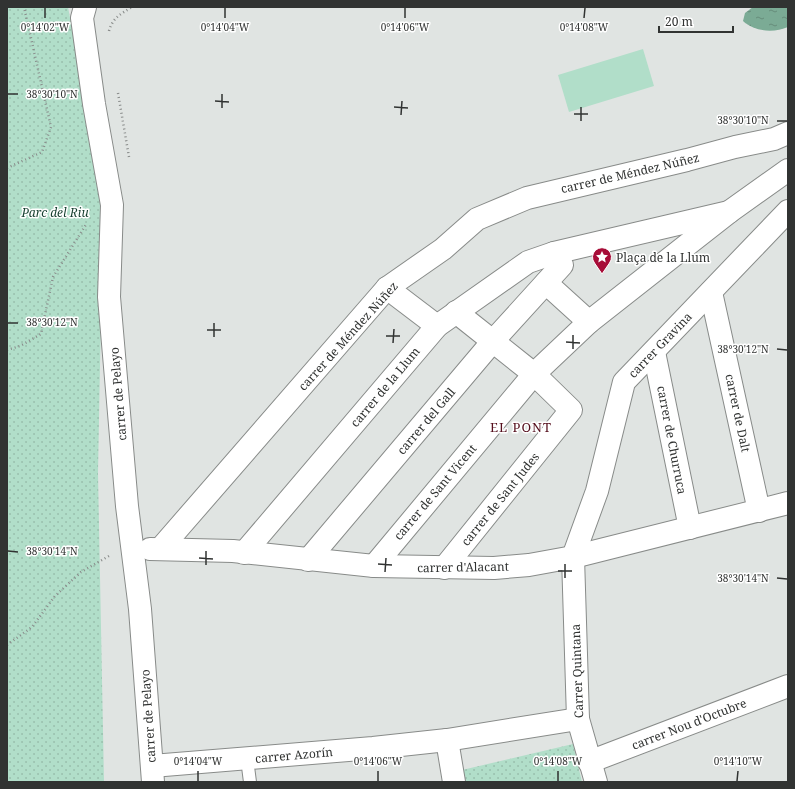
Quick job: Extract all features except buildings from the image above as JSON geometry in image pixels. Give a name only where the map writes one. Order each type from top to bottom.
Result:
[{"type":"street","name":"carrer de Pelayo","points":[[84,7],[82,18],[94,104],[112,205],[109,297],[127,506],[123,552],[140,609],[153,774]]},
{"type":"street","name":"carrer de Méndez Núñez","points":[[160,548],[387,288],[443,249],[477,220],[527,198],[686,160],[734,146],[774,139],[788,133]]},
{"type":"street","name":"carrer de Sant Vicent","points":[[374,566],[534,374],[589,322],[729,212],[788,170]]},
{"type":"street","name":"carrer Gravina","points":[[573,557],[597,491],[624,382],[788,211]]},
{"type":"street","name":"carrer de la Llum","points":[[244,553],[437,326],[456,312],[528,262],[554,253],[729,212]]},
{"type":"street","name":"carrer del Gall","points":[[308,560],[493,342],[562,265],[554,253]]},
{"type":"street","points":[[546,283],[589,322]]},
{"type":"street","points":[[387,288],[437,326]]},
{"type":"street","name":"carrer de Dalt","points":[[711,292],[759,511]]},
{"type":"street","points":[[456,312],[534,374]]},
{"type":"street","name":"carrer de Churruca","points":[[654,352],[690,528]]},
{"type":"street","name":"carrer de Sant Judes","points":[[444,568],[571,410],[534,374]]},
{"type":"street","name":"carrer d'Alacant","points":[[123,552],[160,548],[244,553],[374,566],[494,568],[529,565],[573,557],[788,503]]},
{"type":"street","name":"Carrer Quintana","points":[[573,557],[578,719],[593,772]]},
{"type":"street","name":"carrer Nou d'Octubre","points":[[593,772],[788,686]]},
{"type":"street","name":"carrer Azorín","points":[[153,774],[247,759],[447,740],[578,719]]},
{"type":"street","points":[[447,740],[454,782]]},
{"type":"lane","points":[[247,759],[250,782]]},
{"type":"path","points":[[7,168],[42,152],[51,127],[24,7]]},
{"type":"path","points":[[109,38],[112,21],[117,16],[132,7]]},
{"type":"path","points":[[106,170],[122,166],[130,156],[118,90]]},
{"type":"path","points":[[7,350],[20,346],[41,334],[53,277],[81,230],[97,209],[112,205]]},
{"type":"path","points":[[7,645],[32,627],[55,596],[81,572],[123,552]]},
{"type":"green space","name":"Parc del Riu","points":[[7,7],[68,7],[103,209],[98,473],[104,782],[7,782]]},
{"type":"green space","points":[[643,49],[654,86],[569,112],[558,75]]},
{"type":"green space","points":[[573,744],[582,782],[464,782],[462,770]]},
{"type":"water","points":[[753,7],[788,7],[788,27],[771,31],[748,25],[743,21],[745,13]]},
{"type":"place","name":"Plaça de la Llum","points":[[602,274]]},
{"type":"district","name":"EL PONT","points":[[521,427]]}]
